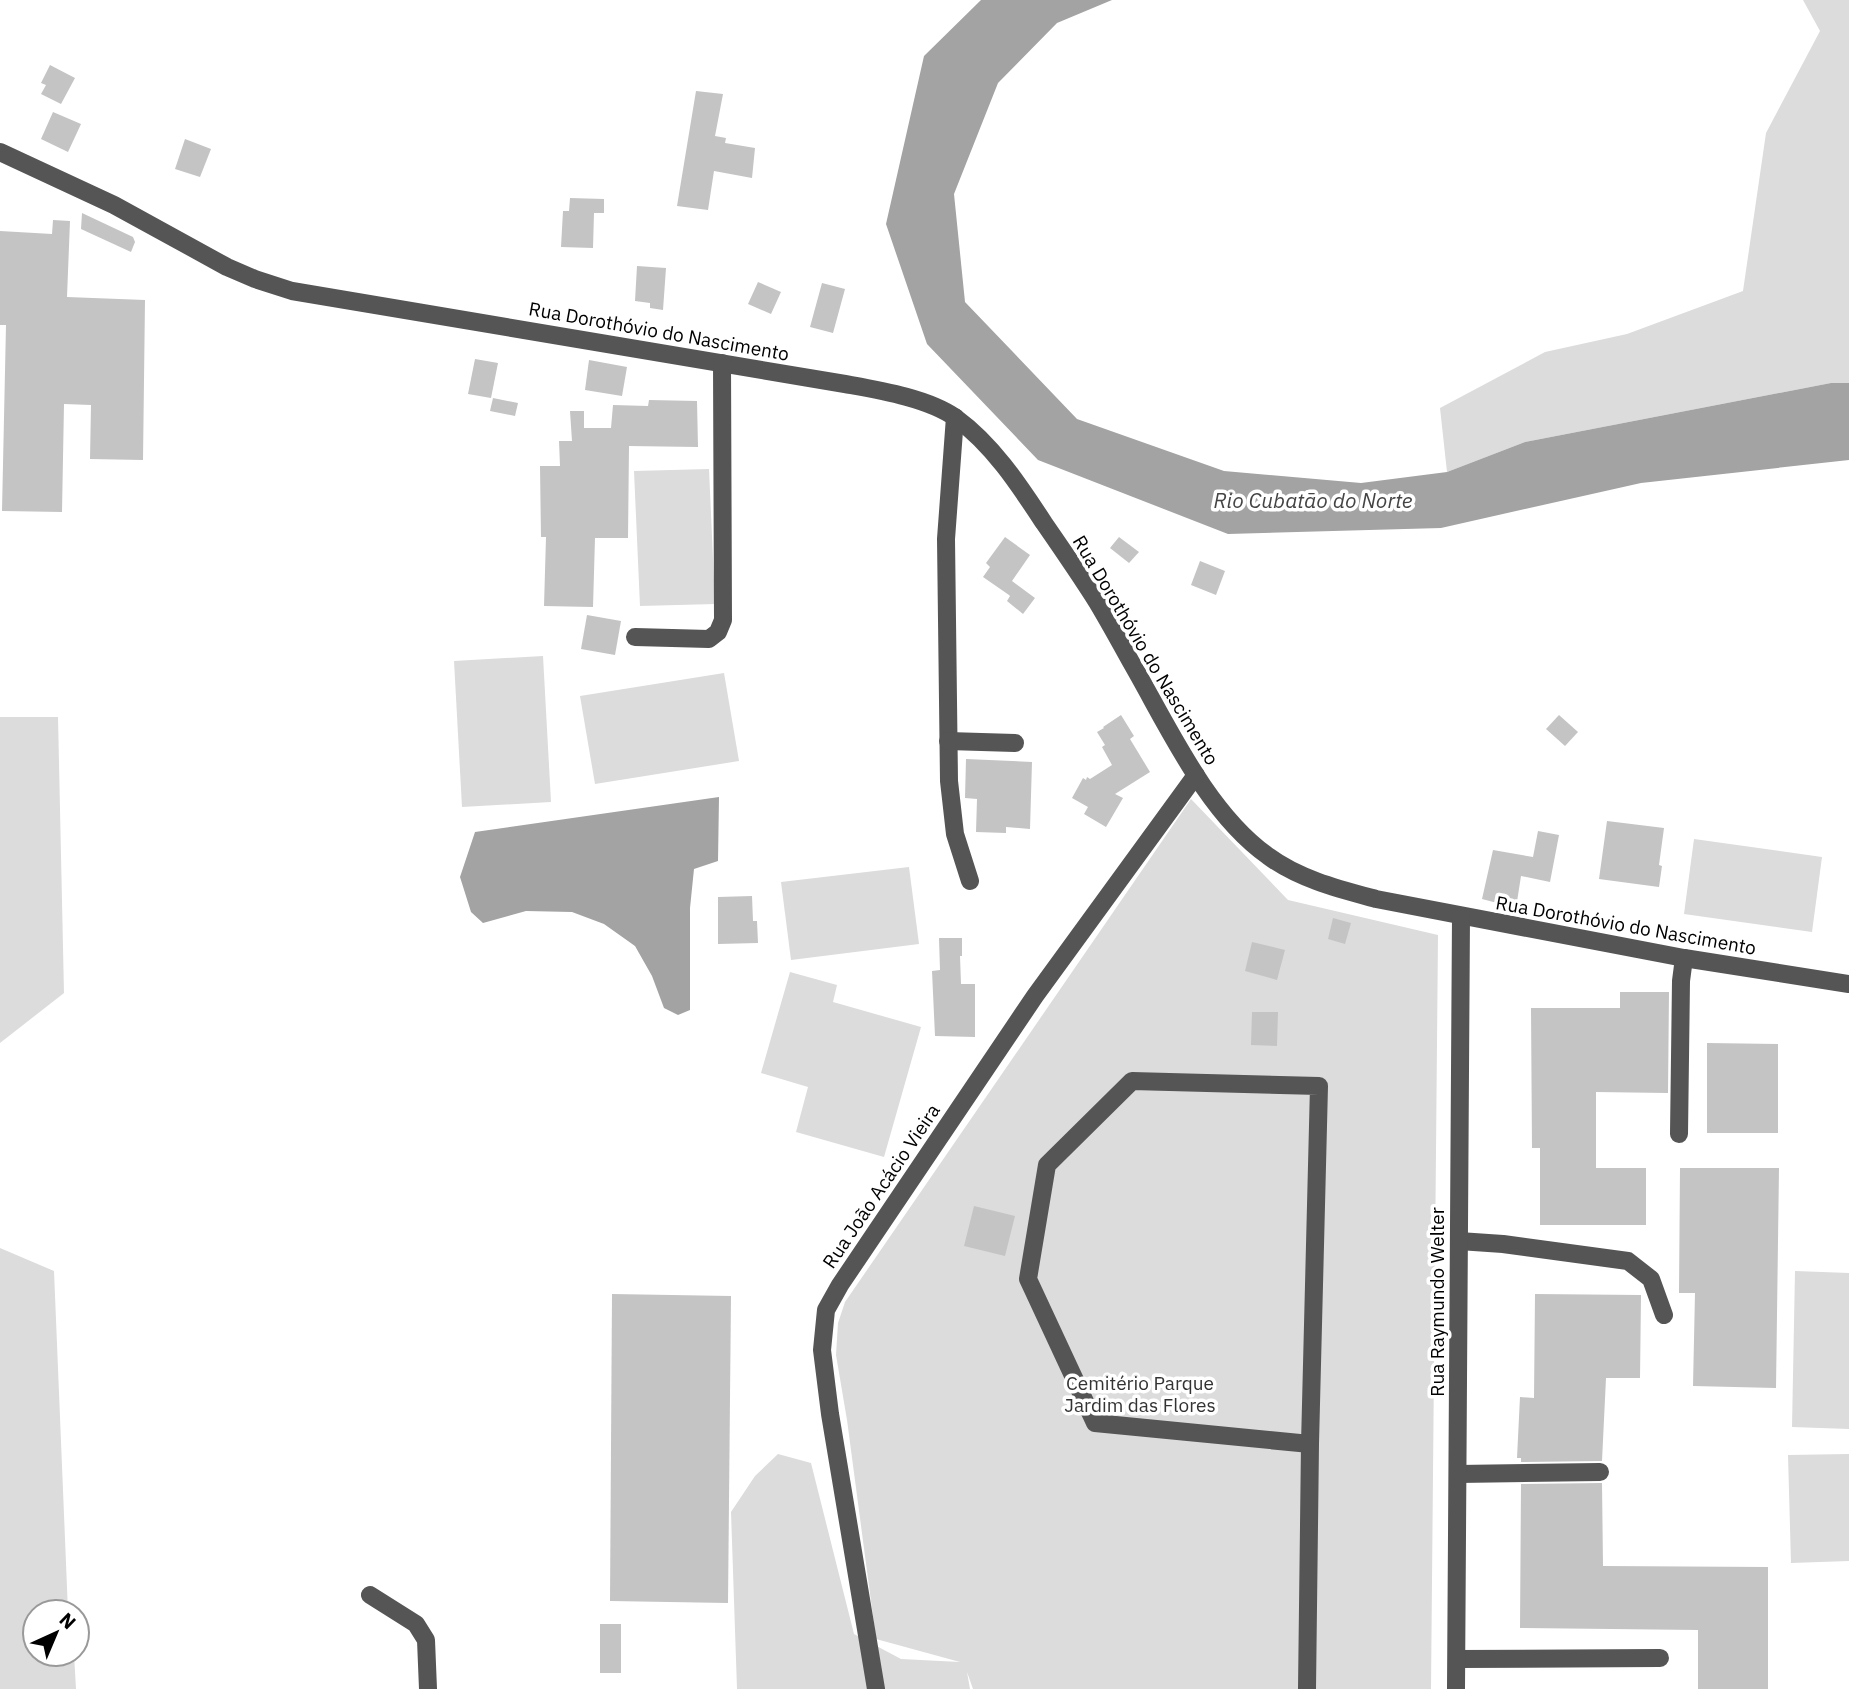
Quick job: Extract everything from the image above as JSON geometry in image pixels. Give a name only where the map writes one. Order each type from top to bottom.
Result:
[{"type":"street","name":"Rua Dorothóvio do Nascimento","points":[[0,152],[114,205],[228,267],[292,291],[882,391],[919,401],[955,417],[976,435],[1012,475],[1098,603],[1196,775],[1235,828],[1285,867],[1350,892],[1461,916],[1684,958],[1849,984]]},
{"type":"street","points":[[635,637],[709,639],[718,632],[723,620],[722,363]]},
{"type":"street","points":[[955,417],[946,539],[949,781],[955,834],[970,881]]},
{"type":"street","points":[[948,741],[1015,743]]},
{"type":"street","name":"Rua João Acácio Vieira","points":[[876,1689],[830,1414],[822,1350],[826,1310],[840,1285],[1035,996],[1196,775]]},
{"type":"street","name":"Rua Raymundo Welter","points":[[1457,1689],[1461,916]]},
{"type":"street","points":[[1679,1133],[1681,981],[1684,958]]},
{"type":"street","points":[[1307,1689],[1319,1086],[1132,1081],[1047,1165],[1028,1279],[1095,1423],[1310,1444]]},
{"type":"street","points":[[1459,1241],[1503,1244],[1628,1261],[1651,1279],[1664,1315]]},
{"type":"street","points":[[1458,1474],[1600,1472]]},
{"type":"street","points":[[370,1595],[416,1624],[426,1640],[428,1689]]},
{"type":"street","points":[[1457,1660],[1660,1658]]},
{"type":"green space","points":[[1803,0],[1849,0],[1849,383],[1831,383],[1525,442],[1447,472],[1440,408],[1545,352],[1627,334],[1743,291],[1766,133],[1820,31]]},
{"type":"green space","points":[[709,469],[715,604],[640,606],[634,471]]},
{"type":"green space","points":[[543,656],[551,802],[462,807],[454,661]]},
{"type":"green space","points":[[724,673],[739,761],[595,784],[580,696]]},
{"type":"green space","points":[[0,717],[58,717],[64,993],[0,1043]]},
{"type":"green space","name":"Cemitério Parque Jardim das Flores","points":[[1191,799],[1288,900],[1438,935],[1431,1689],[973,1689],[967,1672],[970,1689],[737,1689],[731,1512],[755,1476],[778,1454],[811,1463],[854,1634],[901,1659],[960,1662],[876,1639],[836,1355],[838,1323],[845,1302]]},
{"type":"green space","points":[[1694,839],[1822,857],[1812,932],[1684,914]]},
{"type":"green space","points":[[909,867],[919,944],[791,960],[781,882]]},
{"type":"green space","points":[[790,972],[837,985],[833,1002],[921,1027],[884,1157],[796,1132],[808,1087],[761,1073]]},
{"type":"green space","points":[[0,1248],[54,1271],[67,1598],[21,1598],[21,1668],[75,1668],[76,1689],[0,1689]]},
{"type":"green space","points":[[1795,1271],[1849,1273],[1849,1429],[1792,1427]]},
{"type":"green space","points":[[1849,1454],[1849,1561],[1791,1563],[1788,1455]]},
{"type":"water","name":"Rio Cubatão do Norte","points":[[981,0],[1112,0],[1057,23],[998,83],[954,194],[965,302],[1077,419],[1224,471],[1361,483],[1447,472],[1525,442],[1831,383],[1849,383],[1849,460],[1641,483],[1441,528],[1228,534],[1038,460],[927,344],[886,224],[924,56]]},
{"type":"water","points":[[719,797],[718,861],[694,869],[690,908],[690,1010],[678,1015],[664,1008],[652,976],[635,946],[604,924],[572,912],[526,911],[483,923],[471,912],[460,877],[475,832]]},
{"type":"building","points":[[50,65],[75,78],[61,104],[41,94],[46,85],[41,83]]},
{"type":"building","points":[[696,91],[723,94],[715,136],[726,138],[725,143],[755,148],[752,178],[714,171],[708,210],[677,206]]},
{"type":"building","points":[[53,112],[81,124],[68,152],[41,139]]},
{"type":"building","points":[[185,139],[211,149],[200,177],[175,169]]},
{"type":"building","points":[[570,198],[604,199],[604,213],[594,213],[593,248],[561,247],[563,211],[569,211]]},
{"type":"building","points":[[82,213],[133,237],[135,242],[131,252],[81,229]]},
{"type":"building","points":[[53,220],[70,221],[67,297],[145,300],[143,460],[90,459],[91,405],[64,404],[62,512],[2,511],[6,325],[0,325],[0,231],[52,234]]},
{"type":"building","points":[[637,266],[666,268],[663,310],[650,308],[650,303],[635,301]]},
{"type":"building","points":[[758,282],[781,292],[771,314],[748,304]]},
{"type":"building","points":[[822,283],[845,289],[833,333],[810,327]]},
{"type":"building","points":[[475,359],[498,363],[491,398],[468,394]]},
{"type":"building","points":[[589,360],[627,367],[622,396],[585,390]]},
{"type":"building","points":[[493,398],[518,403],[515,416],[490,411]]},
{"type":"building","points":[[649,400],[697,401],[698,447],[629,446],[628,538],[595,538],[593,607],[544,606],[546,537],[541,537],[540,466],[560,466],[559,441],[572,441],[570,411],[584,411],[584,428],[611,428],[613,405],[648,406]]},
{"type":"building","points":[[1005,537],[1030,555],[1012,581],[1035,598],[1023,614],[1007,601],[1009,595],[983,577],[990,567],[986,563]]},
{"type":"building","points":[[1119,537],[1139,552],[1129,563],[1110,548]]},
{"type":"building","points":[[1200,561],[1225,571],[1216,595],[1191,585]]},
{"type":"building","points":[[587,615],[621,621],[615,655],[581,649]]},
{"type":"building","points":[[1121,715],[1134,736],[1130,739],[1150,772],[1115,794],[1123,798],[1106,827],[1084,814],[1088,807],[1072,798],[1083,778],[1090,779],[1112,765],[1097,732]]},
{"type":"building","points":[[1559,715],[1578,732],[1565,746],[1546,729]]},
{"type":"building","points":[[966,759],[1032,762],[1030,829],[1006,827],[1006,833],[976,832],[977,799],[965,798]]},
{"type":"building","points":[[1607,821],[1664,828],[1659,887],[1599,879]]},
{"type":"building","points":[[1538,831],[1559,835],[1550,882],[1521,876],[1516,908],[1482,899],[1493,850],[1533,857]]},
{"type":"building","points":[[752,896],[753,921],[757,921],[758,943],[718,944],[718,897]]},
{"type":"building","points":[[1333,918],[1351,923],[1345,944],[1328,939]]},
{"type":"building","points":[[939,938],[962,938],[961,984],[975,984],[975,1037],[935,1036],[932,971],[940,970]]},
{"type":"building","points":[[1252,942],[1285,950],[1277,980],[1245,971]]},
{"type":"building","points":[[1620,992],[1669,992],[1668,1093],[1596,1092],[1596,1168],[1646,1168],[1646,1225],[1540,1225],[1540,1148],[1532,1148],[1531,1008],[1620,1008]]},
{"type":"building","points":[[1252,1012],[1278,1012],[1277,1046],[1251,1045]]},
{"type":"building","points":[[1707,1043],[1778,1044],[1778,1133],[1707,1133]]},
{"type":"building","points":[[1680,1168],[1779,1168],[1776,1388],[1693,1386],[1695,1293],[1679,1293]]},
{"type":"building","points":[[974,1206],[1015,1216],[1005,1256],[964,1246]]},
{"type":"building","points":[[612,1294],[731,1296],[728,1603],[610,1601]]},
{"type":"building","points":[[1535,1294],[1641,1295],[1640,1378],[1606,1378],[1602,1461],[1521,1462],[1521,1458],[1517,1458],[1520,1397],[1534,1398]]},
{"type":"building","points":[[1602,1483],[1603,1566],[1768,1567],[1768,1689],[1698,1689],[1698,1630],[1520,1628],[1521,1484]]},
{"type":"building","points":[[600,1624],[621,1624],[621,1673],[600,1673]]}]
